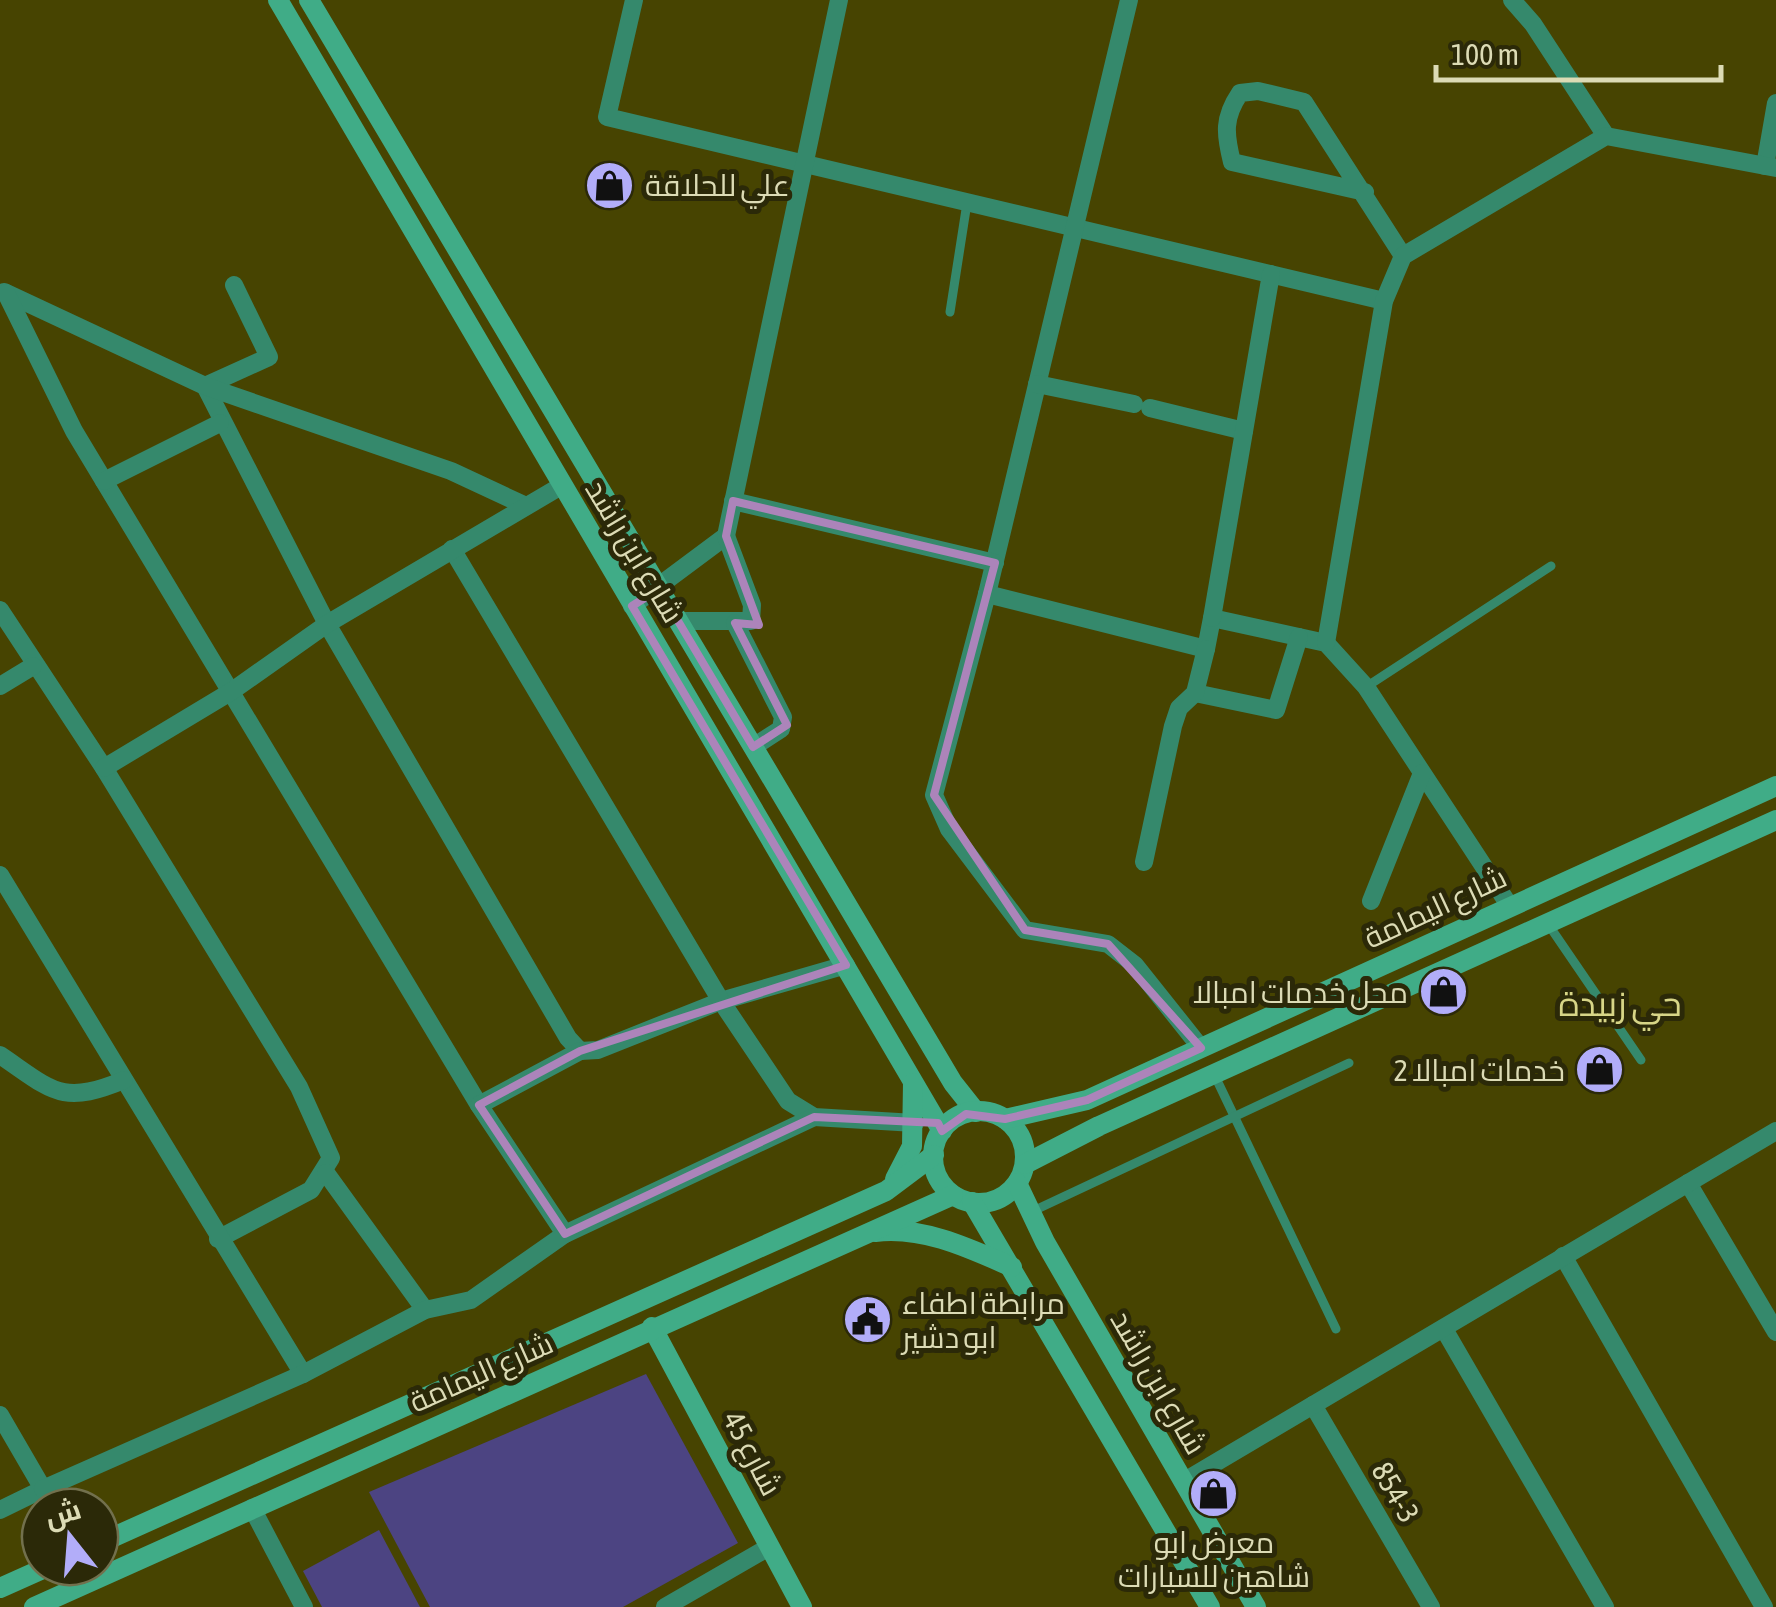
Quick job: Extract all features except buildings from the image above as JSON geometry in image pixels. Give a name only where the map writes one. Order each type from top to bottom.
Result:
[{"type":"main road","name":"شارع ابن راشد","points":[[278,0],[942,1131]]},
{"type":"main road","name":"شارع ابن راشد","points":[[310,0],[953,1083],[976,1112]]},
{"type":"main road","name":"شارع اليمامة","points":[[1006,1120],[1086,1100],[1776,786]]},
{"type":"main road","name":"شارع اليمامة","points":[[1021,1174],[1214,1074],[1776,820]]},
{"type":"main road","points":[[886,1192],[907,1163],[915,1123],[912,1076]]},
{"type":"main road","points":[[963,1199],[1002,1197],[1021,1174],[1023,1144],[1006,1120],[976,1112],[957,1118],[942,1131],[934,1155],[938,1178],[963,1199],[1012,1267],[1210,1607]]},
{"type":"main road","name":"شارع اليمامة","points":[[120,1534],[886,1192],[934,1155]]},
{"type":"main road","name":"شارع ابن راشد","points":[[1021,1174],[1031,1212],[1256,1607]]},
{"type":"main road","name":"شارع اليمامة","points":[[34,1607],[853,1236],[963,1199]]},
{"type":"main road","points":[[853,1236],[880,1232],[919,1234],[1012,1267]]},
{"type":"main road","name":"شارع 45","points":[[652,1327],[802,1607]]},
{"type":"street","points":[[634,0],[607,117],[806,167],[1384,300]]},
{"type":"street","points":[[678,621],[735,623],[751,621],[753,614],[726,536],[839,0]]},
{"type":"street","points":[[1130,0],[995,563],[934,796],[941,812],[1025,930],[1108,944],[1135,965],[1200,1048]]},
{"type":"street","points":[[1512,0],[1533,24],[1606,136]]},
{"type":"street","points":[[1365,192],[1232,162],[1225,135],[1227,112],[1240,93],[1258,91],[1304,102],[1365,192],[1403,256]]},
{"type":"street","points":[[1326,643],[1384,300],[1403,256],[1606,136],[1770,167],[1776,104]]},
{"type":"street","points":[[1144,862],[1173,726],[1179,708],[1195,693],[1206,649],[1271,274]]},
{"type":"street","points":[[205,386],[268,361],[234,285]]},
{"type":"street","points":[[3,292],[205,386],[451,471],[526,506]]},
{"type":"street","points":[[3,292],[104,481],[479,1105],[565,1234]]},
{"type":"street","points":[[1037,384],[1244,431]]},
{"type":"street","points":[[205,386],[220,423],[328,624],[568,1038],[580,1050]]},
{"type":"street","points":[[104,481],[220,423]]},
{"type":"street","points":[[104,768],[232,690],[328,624],[560,486]]},
{"type":"street","points":[[734,501],[995,563]]},
{"type":"street","points":[[632,606],[726,536]]},
{"type":"street","points":[[452,549],[721,1000],[788,1101],[814,1117],[915,1123]]},
{"type":"street","points":[[987,594],[1206,649]]},
{"type":"street","points":[[0,610],[104,768],[299,1087],[328,1142],[332,1158],[311,1190],[218,1239]]},
{"type":"street","points":[[1212,618],[1326,643],[1366,688],[1509,906]]},
{"type":"street","points":[[735,623],[783,717],[780,729],[752,747]]},
{"type":"street","points":[[1195,693],[1276,710],[1299,638]]},
{"type":"street","points":[[0,686],[34,666]]},
{"type":"street","points":[[1371,902],[1422,773]]},
{"type":"street","points":[[0,875],[303,1374]]},
{"type":"street","points":[[479,1105],[580,1050],[598,1050],[721,1000],[846,965]]},
{"type":"street","points":[[0,1056],[52,1090],[87,1095],[124,1080]]},
{"type":"street","points":[[47,1487],[303,1374],[424,1310],[471,1300],[565,1234],[814,1117]]},
{"type":"street","points":[[1182,1482],[1776,1132]]},
{"type":"street","points":[[326,1172],[424,1310]]},
{"type":"street","points":[[1688,1182],[1776,1332]]},
{"type":"street","points":[[1563,1256],[1764,1607]]},
{"type":"street","points":[[1444,1329],[1604,1607]]},
{"type":"street","name":"854-3","points":[[1313,1405],[1431,1607]]},
{"type":"street","points":[[0,1415],[41,1487]]},
{"type":"street","points":[[252,1508],[304,1607]]},
{"type":"street","points":[[665,1607],[769,1547]]},
{"type":"lane","points":[[950,312],[967,203]]},
{"type":"lane","points":[[1366,688],[1551,566]]},
{"type":"lane","points":[[1548,924],[1641,1060]]},
{"type":"lane","points":[[1031,1212],[1350,1062]]},
{"type":"lane","points":[[1214,1074],[1336,1329]]},
{"type":"highlighted area","points":[[733,501],[995,563],[934,795],[1025,930],[1108,944],[1201,1048],[1087,1100],[1005,1119],[966,1114],[942,1131],[938,1123],[814,1117],[565,1234],[479,1105],[580,1051],[846,965],[632,606],[659,589],[753,747],[787,725],[735,623],[759,625],[726,536]]},
{"type":"shaded area","points":[[646,1374],[738,1543],[623,1607],[430,1607],[369,1492]]},
{"type":"shaded area","points":[[379,1530],[420,1607],[322,1607],[303,1571]]},
{"type":"place","name":"علي للحلاقة","points":[[610,185]]},
{"type":"place","name":"محل خدمات امبالا","points":[[1443,992]]},
{"type":"place","name":"خدمات امبالا 2","points":[[1600,1070]]},
{"type":"place","name":"مرابطة اطفاء ابو دشير","points":[[867,1320]]},
{"type":"place","name":"معرض ابو شاهين للسيارات","points":[[1214,1493]]},
{"type":"district","name":"حي زبيدة","points":[[1620,1003]]}]
